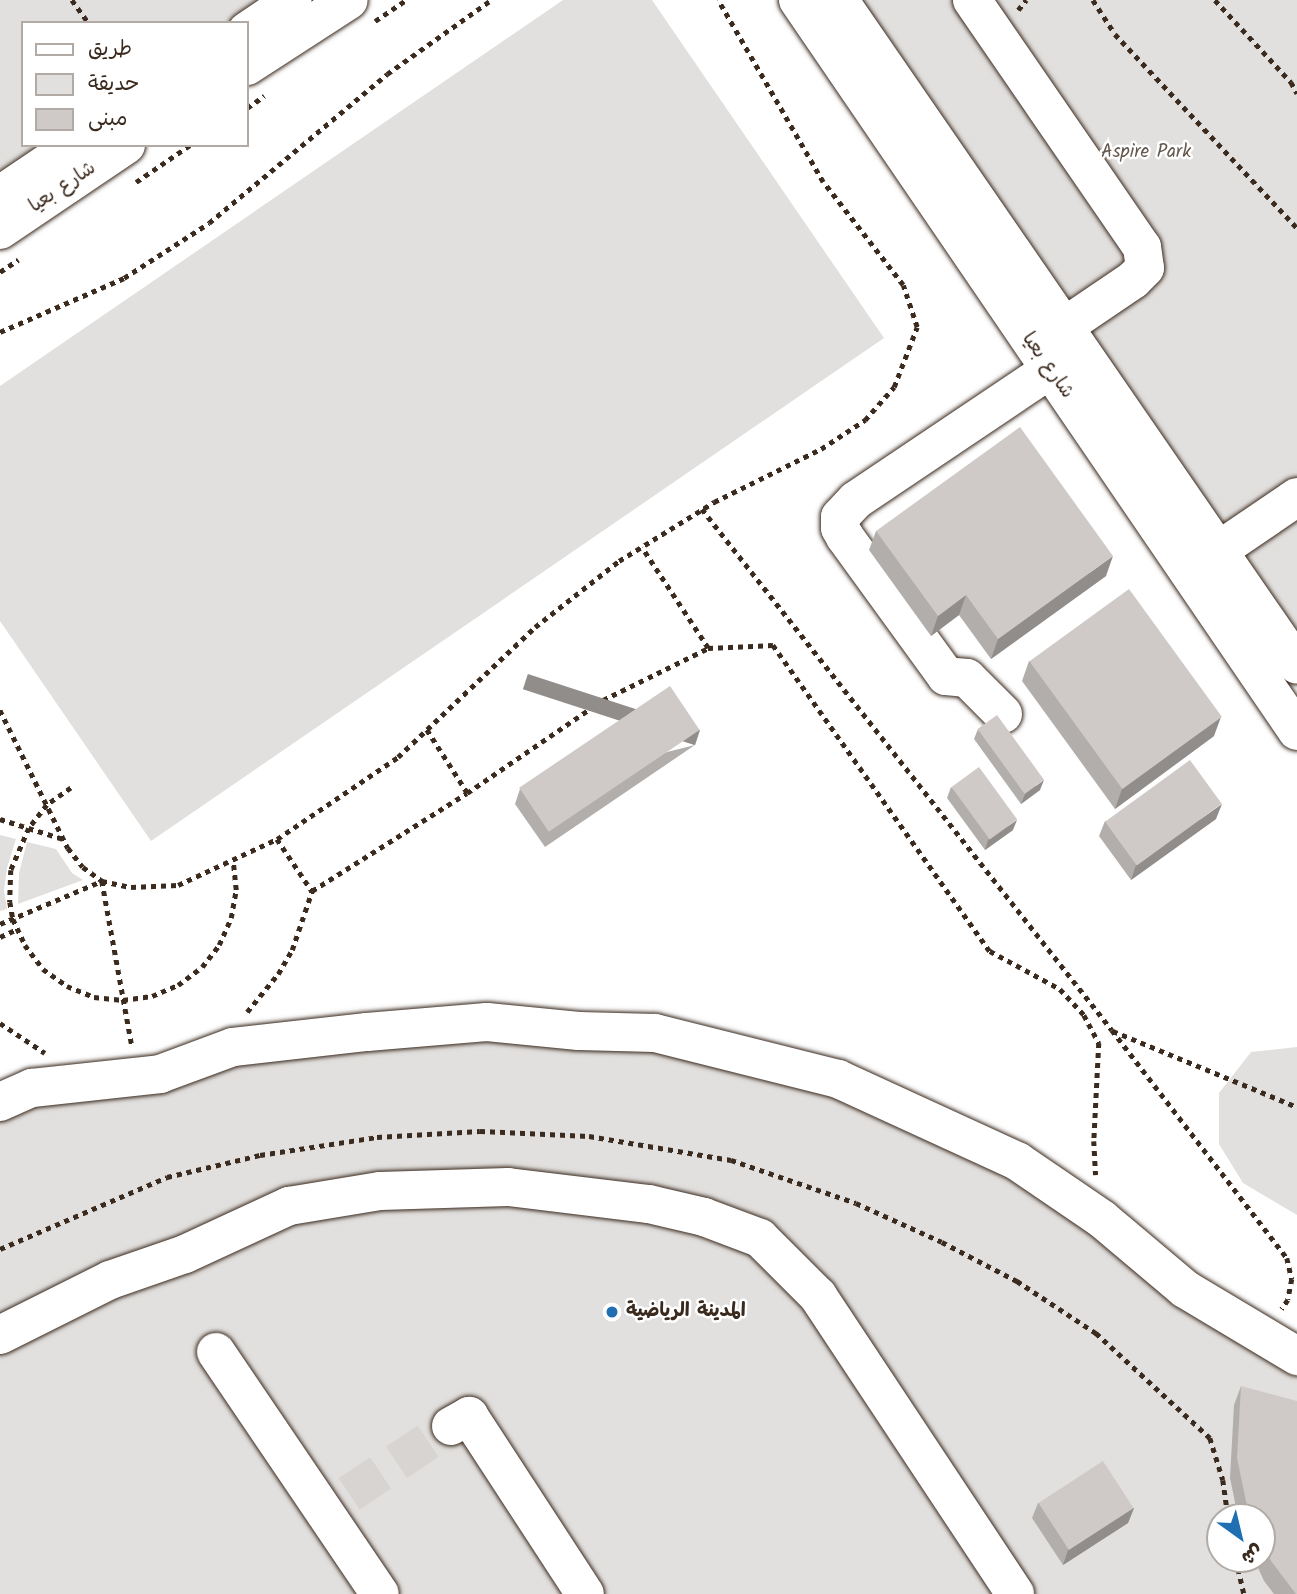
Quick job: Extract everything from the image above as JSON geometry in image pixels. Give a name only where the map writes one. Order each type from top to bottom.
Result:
[{"type":"street","points":[[248,30],[293,0]]},
{"type":"street","points":[[248,65],[349,0]]},
{"type":"street","name":"شارع بعيا","points":[[839,0],[1204,560],[1297,731]]},
{"type":"street","points":[[972,0],[1142,247],[1145,268],[1065,348],[856,500],[840,517],[845,537],[946,676],[967,678],[1003,714]]},
{"type":"street","name":"شارع بعيا","points":[[800,1],[1065,348]]},
{"type":"street","points":[[0,164],[25,147]]},
{"type":"street","name":"شارع بعيا","points":[[0,195],[71,147]]},
{"type":"street","name":"شارع بعيا","points":[[0,230],[123,147]]},
{"type":"street","points":[[1204,560],[1297,497]]},
{"type":"street","name":"شارع بعيا","points":[[1204,560],[1297,666]]},
{"type":"street","points":[[0,1102],[32,1088],[160,1074],[233,1047],[474,1023],[579,1031],[655,1033],[838,1079],[1017,1161],[1102,1219],[1185,1289],[1297,1356]]},
{"type":"street","points":[[0,1335],[110,1280],[186,1254],[289,1206],[380,1191],[508,1187],[649,1204],[704,1217],[760,1238],[818,1296],[1015,1594]]},
{"type":"street","points":[[216,1352],[336,1502],[380,1594]]},
{"type":"street","points":[[451,1426],[469,1416],[586,1594]]},
{"type":"path","points":[[72,0],[88,21]]},
{"type":"path","points":[[0,332],[124,278],[209,223],[387,74],[491,0]]},
{"type":"path","points":[[0,710],[64,839],[83,867],[102,881],[131,887],[178,885],[277,839],[398,757],[535,627],[642,548],[702,509],[821,449],[865,420],[894,387],[917,327],[903,285],[823,182],[718,0]]},
{"type":"path","points":[[1093,0],[1115,34],[1297,228]]},
{"type":"path","points":[[1215,0],[1291,82],[1297,93]]},
{"type":"path","points":[[702,509],[1112,1030],[1287,1258],[1292,1279],[1288,1300],[1264,1335]]},
{"type":"path","points":[[642,548],[708,648]]},
{"type":"path","points":[[244,1016],[278,974],[292,950],[312,891],[467,793],[603,700],[708,648],[774,645],[990,951],[1060,989],[1084,1015],[1099,1043],[1094,1141],[1102,1219]]},
{"type":"path","points":[[426,729],[467,793]]},
{"type":"path","points":[[71,789],[47,805],[29,828],[11,870],[13,919],[24,945],[43,969],[66,986],[94,997],[123,1000],[152,996],[178,985],[202,967],[219,945],[231,918],[236,890],[233,861]]},
{"type":"path","points":[[0,819],[64,839]]},
{"type":"path","points":[[277,839],[312,891]]},
{"type":"path","points":[[0,924],[102,881]]},
{"type":"path","points":[[102,881],[137,1077]]},
{"type":"path","points":[[0,937],[17,929]]},
{"type":"path","points":[[1112,1030],[1297,1107]]},
{"type":"path","points":[[1239,1573],[1244,1594]]},
{"type":"green space","points":[[0,0],[273,0],[242,21],[21,21],[21,147],[52,147],[0,182]]},
{"type":"green space","points":[[563,0],[652,0],[884,338],[151,841],[0,621],[0,386]]},
{"type":"green space","name":"Aspire Park","points":[[861,0],[1297,0],[1297,647]]},
{"type":"green space","points":[[0,835],[16,839],[7,868],[4,890],[7,909],[0,911]]},
{"type":"green space","points":[[27,842],[56,849],[72,873],[83,880],[18,904],[19,873]]},
{"type":"green space","name":"المدينة الرياضية","points":[[655,1033],[930,1123],[1297,1356],[1297,1594],[0,1594],[0,1102],[233,1047]]},
{"type":"green space","points":[[1297,1047],[1297,1215],[1243,1183],[1219,1144],[1219,1093],[1251,1052]]},
{"type":"building","points":[[1020,427],[1113,556],[998,639],[966,595],[938,616],[876,531]]},
{"type":"building","points":[[1129,589],[1222,717],[1122,789],[1029,661]]},
{"type":"building","points":[[670,686],[700,730],[549,832],[519,788]]},
{"type":"building","points":[[997,715],[1044,780],[1025,794],[978,729]]},
{"type":"building","points":[[1190,760],[1222,804],[1137,865],[1105,822]]},
{"type":"building","points":[[979,767],[1017,820],[990,840],[951,787]]},
{"type":"building","points":[[1241,1386],[1297,1401],[1297,1594],[1276,1568],[1276,1503],[1246,1503],[1237,1458]]},
{"type":"building","points":[[1103,1461],[1133,1508],[1069,1550],[1038,1503]]},
{"type":"tunnel","points":[[349,1494],[451,1426]]},
{"type":"place","name":"المدينة الرياضية","points":[[612,1312]]}]
